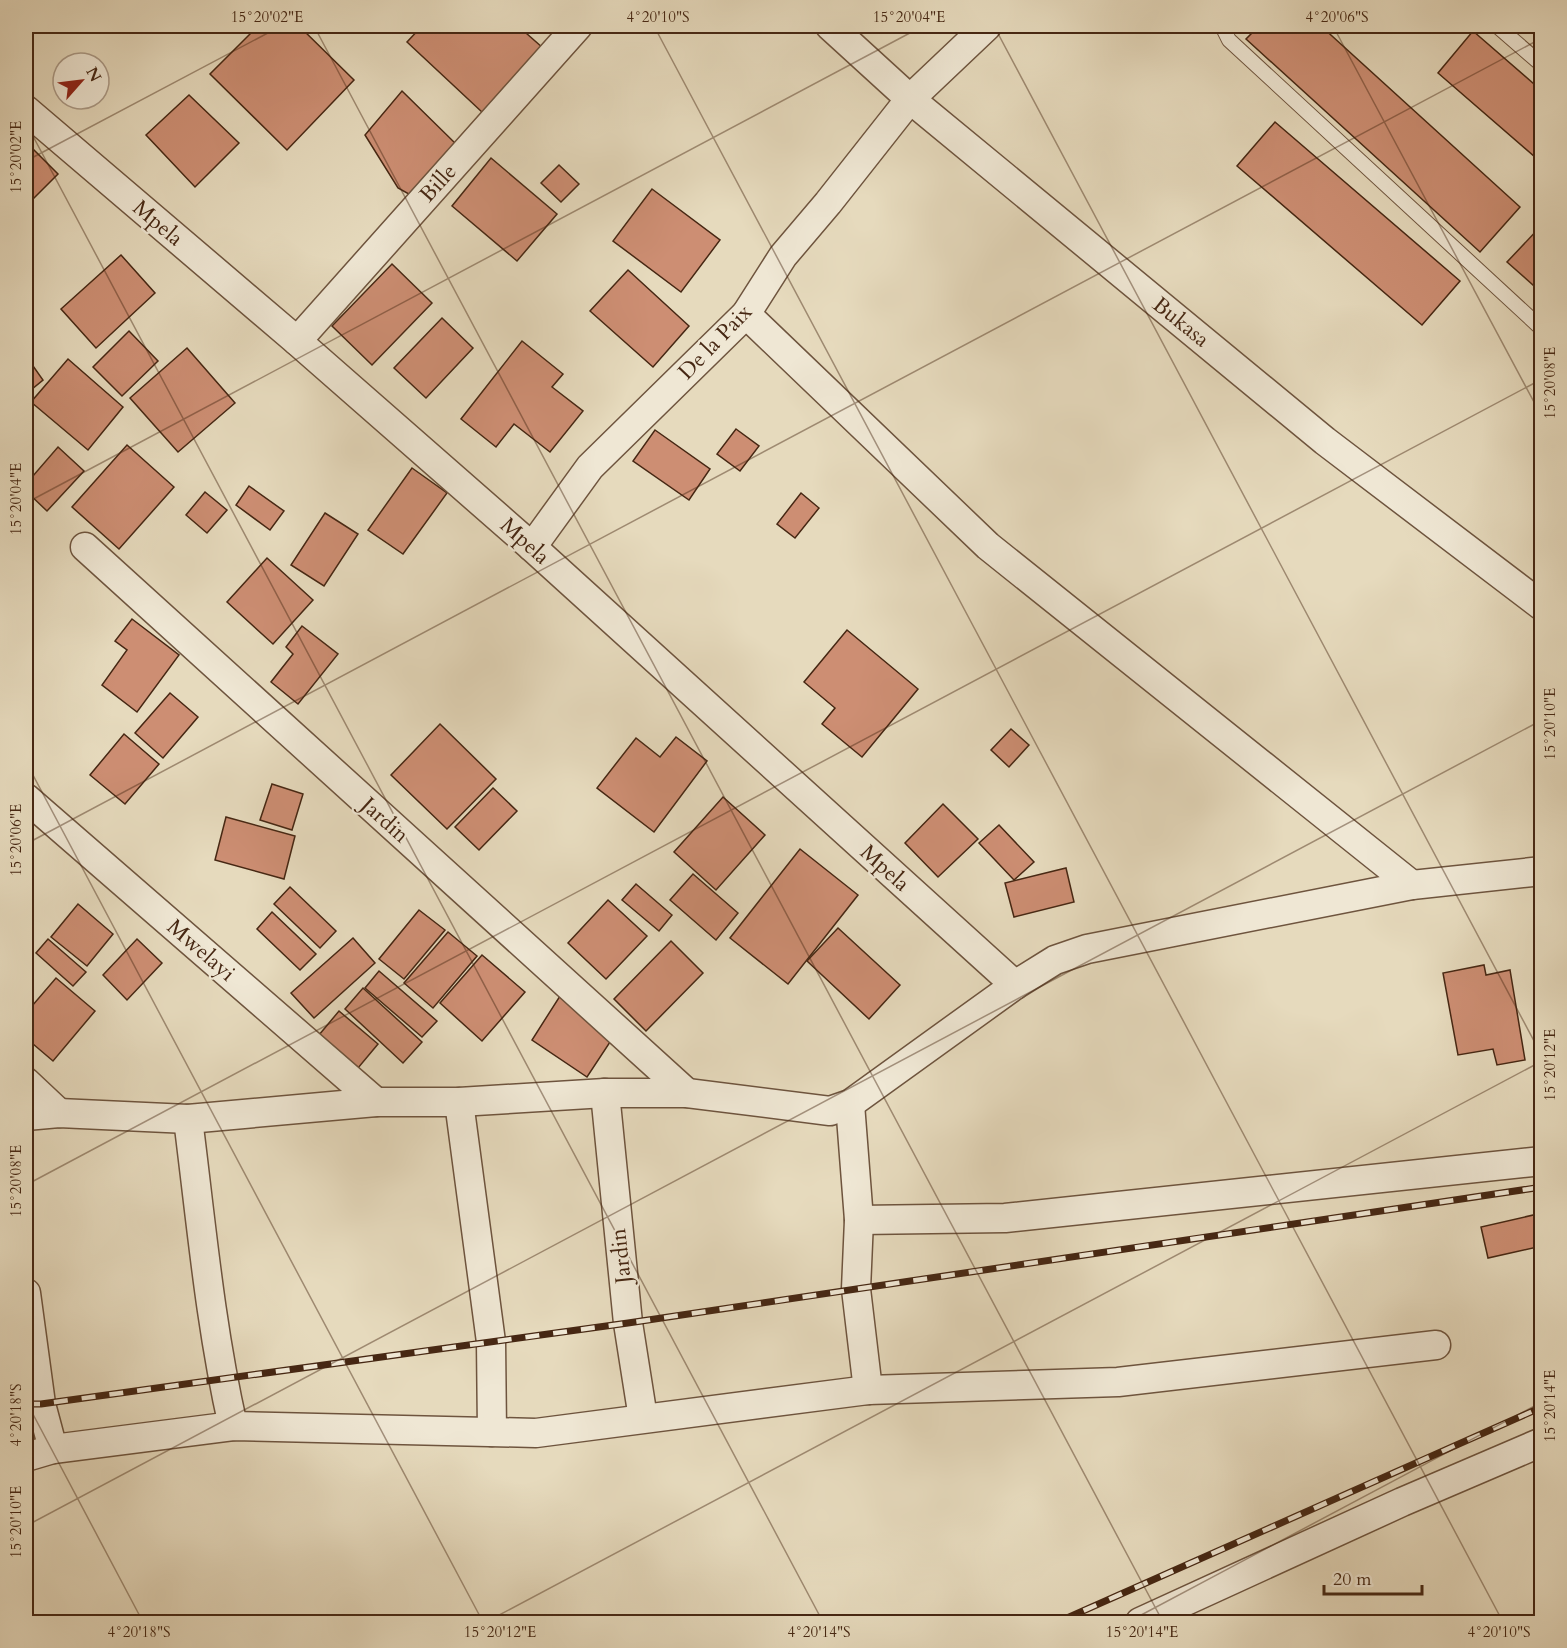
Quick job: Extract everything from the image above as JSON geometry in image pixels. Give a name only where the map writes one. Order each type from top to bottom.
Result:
[{"type":"street","name":"Bille","points":[[297,341],[578,26]]},
{"type":"street","name":"Bukasa","points":[[830,26],[909,99],[1325,441],[1542,606]]},
{"type":"street","name":"De la Paix","points":[[532,547],[590,467],[746,314],[783,256],[828,203],[909,99],[987,26]]},
{"type":"street","name":"Mpela","points":[[26,110],[297,341],[532,547],[1015,985]]},
{"type":"street","points":[[746,314],[988,546],[1412,885]]},
{"type":"street","name":"Jardin","points":[[85,547],[687,1093]]},
{"type":"street","name":"Mwelayi","points":[[26,798],[376,1102]]},
{"type":"street","points":[[26,1116],[60,1113],[188,1119],[376,1102],[459,1102],[605,1093],[687,1093],[830,1111],[850,1104],[1015,985],[1055,960],[1087,949],[1412,885],[1542,871]]},
{"type":"street","points":[[26,1082],[60,1113]]},
{"type":"street","name":"Jardin","points":[[605,1093],[628,1323],[644,1418]]},
{"type":"street","points":[[459,1102],[490,1342],[492,1432]]},
{"type":"street","points":[[850,1104],[858,1220],[856,1289],[868,1390]]},
{"type":"street","points":[[188,1119],[222,1379],[233,1426]]},
{"type":"street","points":[[858,1220],[1005,1218],[1542,1161]]},
{"type":"street","points":[[26,1293],[41,1404],[53,1449]]},
{"type":"street","points":[[26,1457],[53,1449],[233,1426],[536,1433],[868,1390],[1118,1382],[1436,1345]]},
{"type":"street","points":[[1140,1623],[1402,1502],[1542,1442]]},
{"type":"lane","points":[[1222,26],[1229,40],[1542,329]]},
{"type":"lane","points":[[1497,26],[1542,64]]},
{"type":"building","points":[[258,26],[299,26],[354,80],[287,150],[210,74]]},
{"type":"building","points":[[422,26],[518,26],[543,48],[483,113],[407,42]]},
{"type":"building","points":[[1259,26],[1321,26],[1520,207],[1480,252],[1246,39]]},
{"type":"building","points":[[1473,31],[1542,91],[1542,163],[1438,73]]},
{"type":"building","points":[[402,91],[456,144],[416,198],[398,188],[365,135]]},
{"type":"building","points":[[189,95],[239,143],[195,187],[146,135]]},
{"type":"building","points":[[1275,122],[1460,281],[1422,325],[1237,166]]},
{"type":"building","points":[[30,146],[58,174],[26,206],[26,151]]},
{"type":"building","points":[[491,158],[557,214],[517,261],[452,206]]},
{"type":"building","points":[[559,165],[579,184],[561,202],[541,183]]},
{"type":"building","points":[[652,189],[720,240],[681,292],[613,241]]},
{"type":"building","points":[[1542,225],[1542,293],[1507,262]]},
{"type":"building","points":[[121,255],[155,293],[96,348],[61,309]]},
{"type":"building","points":[[392,264],[432,303],[372,365],[332,326]]},
{"type":"building","points":[[628,270],[689,326],[653,367],[590,311]]},
{"type":"building","points":[[442,318],[473,348],[426,398],[394,368]]},
{"type":"building","points":[[129,331],[158,361],[122,396],[93,367]]},
{"type":"building","points":[[522,341],[563,374],[552,387],[583,411],[550,452],[514,424],[496,447],[461,419]]},
{"type":"building","points":[[187,348],[235,403],[178,452],[130,398]]},
{"type":"building","points":[[26,356],[43,380],[26,394]]},
{"type":"building","points":[[68,359],[123,407],[88,450],[31,402]]},
{"type":"building","points":[[736,429],[759,446],[740,471],[717,454]]},
{"type":"building","points":[[655,430],[710,469],[689,500],[633,461]]},
{"type":"building","points":[[127,445],[174,487],[119,549],[72,507]]},
{"type":"building","points":[[58,447],[84,471],[47,511],[26,491],[26,484]]},
{"type":"building","points":[[412,468],[447,493],[403,554],[368,530]]},
{"type":"building","points":[[249,486],[284,511],[270,530],[236,505]]},
{"type":"building","points":[[205,492],[227,510],[207,533],[186,515]]},
{"type":"building","points":[[801,493],[819,508],[795,538],[777,524]]},
{"type":"building","points":[[325,513],[358,534],[324,586],[291,565]]},
{"type":"building","points":[[267,558],[313,600],[273,644],[227,602]]},
{"type":"building","points":[[132,619],[179,655],[137,712],[102,685],[127,650],[115,641]]},
{"type":"building","points":[[302,626],[338,654],[298,704],[271,682],[293,654],[286,647]]},
{"type":"building","points":[[847,630],[918,689],[862,757],[822,724],[835,708],[804,682]]},
{"type":"building","points":[[170,693],[198,717],[163,758],[135,733]]},
{"type":"building","points":[[440,724],[496,779],[447,829],[391,775]]},
{"type":"building","points":[[1011,729],[1029,745],[1009,767],[991,750]]},
{"type":"building","points":[[124,734],[159,764],[125,804],[90,775]]},
{"type":"building","points":[[676,737],[707,761],[654,832],[597,788],[636,738],[660,757]]},
{"type":"building","points":[[272,784],[303,794],[292,830],[260,820]]},
{"type":"building","points":[[493,788],[517,811],[479,850],[455,827]]},
{"type":"building","points":[[723,797],[765,835],[716,890],[674,852]]},
{"type":"building","points":[[943,804],[978,839],[938,877],[905,843]]},
{"type":"building","points":[[226,817],[295,836],[284,879],[215,860]]},
{"type":"building","points":[[999,825],[1034,862],[1014,880],[979,843]]},
{"type":"building","points":[[800,849],[858,895],[788,984],[730,938]]},
{"type":"building","points":[[1066,868],[1074,902],[1014,917],[1005,883]]},
{"type":"building","points":[[693,874],[738,913],[716,940],[670,900]]},
{"type":"building","points":[[636,884],[672,915],[659,931],[622,900]]},
{"type":"building","points":[[290,887],[336,931],[320,948],[274,904]]},
{"type":"building","points":[[608,900],[647,936],[606,979],[568,943]]},
{"type":"building","points":[[78,904],[113,934],[87,966],[51,937]]},
{"type":"building","points":[[419,910],[445,930],[404,979],[379,959]]},
{"type":"building","points":[[272,912],[316,954],[300,970],[257,929]]},
{"type":"building","points":[[838,928],[900,985],[869,1019],[807,961]]},
{"type":"building","points":[[448,932],[477,956],[433,1008],[404,983]]},
{"type":"building","points":[[353,938],[375,963],[314,1018],[291,993]]},
{"type":"building","points":[[48,939],[86,972],[73,986],[36,953]]},
{"type":"building","points":[[137,939],[162,963],[127,1000],[103,975]]},
{"type":"building","points":[[671,941],[703,973],[646,1031],[614,999]]},
{"type":"building","points":[[482,955],[525,992],[482,1041],[440,1003]]},
{"type":"building","points":[[1484,965],[1486,975],[1510,970],[1525,1060],[1497,1065],[1493,1049],[1458,1055],[1443,973]]},
{"type":"building","points":[[379,971],[437,1021],[422,1037],[365,988]]},
{"type":"building","points":[[56,978],[95,1011],[53,1061],[26,1038],[26,1013]]},
{"type":"building","points":[[363,988],[422,1042],[403,1063],[345,1009]]},
{"type":"building","points":[[560,996],[616,1033],[587,1077],[532,1040]]},
{"type":"building","points":[[339,1011],[378,1044],[358,1068],[319,1035]]},
{"type":"building","points":[[1542,1213],[1542,1246],[1488,1258],[1481,1227]]},
{"type":"railway","points":[[26,1404],[41,1404],[628,1323],[1542,1187]]},
{"type":"railway","points":[[1058,1622],[1542,1407]]}]
